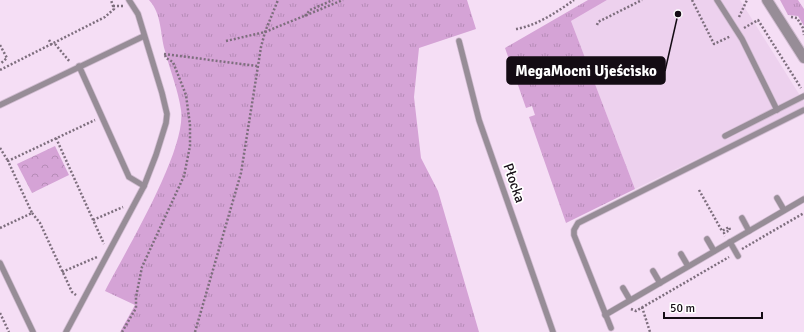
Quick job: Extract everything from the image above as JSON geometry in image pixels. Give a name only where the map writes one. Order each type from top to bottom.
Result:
[{"type":"street","points":[[767,0],[804,58]]},
{"type":"lane","points":[[66,332],[107,252],[144,186],[166,123],[167,114],[138,14],[129,0]]},
{"type":"lane","points":[[717,0],[738,32],[777,110]]},
{"type":"lane","points":[[0,105],[144,36]]},
{"type":"lane","name":"Płocka","points":[[459,41],[479,120],[553,332]]},
{"type":"lane","points":[[76,68],[102,117],[128,177],[144,186]]},
{"type":"lane","points":[[725,136],[804,95]]},
{"type":"lane","points":[[611,328],[574,235],[574,230],[578,223],[804,110]]},
{"type":"lane","points":[[777,198],[784,210]]},
{"type":"lane","points":[[605,315],[804,199]]},
{"type":"lane","points":[[742,218],[749,231]]},
{"type":"lane","points":[[707,239],[714,251]]},
{"type":"lane","points":[[730,242],[737,254]]},
{"type":"lane","points":[[681,254],[688,266]]},
{"type":"lane","points":[[0,263],[33,332]]},
{"type":"lane","points":[[653,271],[660,283]]},
{"type":"lane","points":[[623,288],[630,300]]},
{"type":"path","points":[[0,70],[76,31],[105,18],[114,9],[111,0]]},
{"type":"path","points":[[195,332],[241,173],[257,66],[265,32],[278,0]]},
{"type":"path","points":[[321,0],[326,3]]},
{"type":"path","points":[[305,17],[310,10],[333,0]]},
{"type":"path","points":[[226,41],[265,32],[305,17],[343,0]]},
{"type":"path","points":[[516,29],[526,28],[561,9],[574,0]]},
{"type":"path","points":[[597,24],[598,22],[642,0]]},
{"type":"path","points":[[693,0],[714,44],[758,20],[804,95]]},
{"type":"path","points":[[745,28],[739,19],[739,14],[747,0]]},
{"type":"path","points":[[113,6],[121,6],[126,8]]},
{"type":"path","points":[[49,40],[76,68]]},
{"type":"path","points":[[0,45],[7,58],[0,64]]},
{"type":"path","points":[[160,54],[257,66]]},
{"type":"path","points":[[122,332],[136,308],[136,297],[142,267],[184,176],[190,146],[190,126],[186,95],[173,62],[166,58],[165,54]]},
{"type":"path","points":[[8,161],[102,117]]},
{"type":"path","points":[[56,138],[107,252],[62,272]]},
{"type":"path","points":[[0,148],[8,161],[32,213],[40,223],[72,292],[83,300]]},
{"type":"path","points":[[699,190],[722,231],[729,227],[730,230],[724,234],[725,236]]},
{"type":"path","points":[[93,220],[135,201]]},
{"type":"path","points":[[0,228],[32,213]]},
{"type":"path","points":[[622,305],[636,311],[642,308],[737,254],[804,213]]},
{"type":"path","points":[[638,295],[650,332]]},
{"type":"path","points":[[0,313],[9,332]]},
{"type":"shaded area","points":[[607,0],[740,0],[804,102],[804,107],[635,189],[571,21]]},
{"type":"green space","points":[[149,0],[467,0],[476,29],[419,48],[414,97],[421,158],[438,191],[479,332],[120,332],[135,305],[105,291],[153,201],[165,175],[180,128],[181,110],[178,95],[163,45],[160,24],[156,11]]},
{"type":"green space","points":[[588,0],[607,0],[571,21],[635,189],[566,223],[529,117],[535,115],[532,106],[526,108],[505,48]]},
{"type":"green space","points":[[780,0],[798,0],[804,9],[804,26],[798,16],[788,15]]},
{"type":"green space","points":[[55,146],[69,175],[32,193],[17,164]]},
{"type":"place","name":"MegaMocni Ujeścisko","points":[[678,14]]}]
